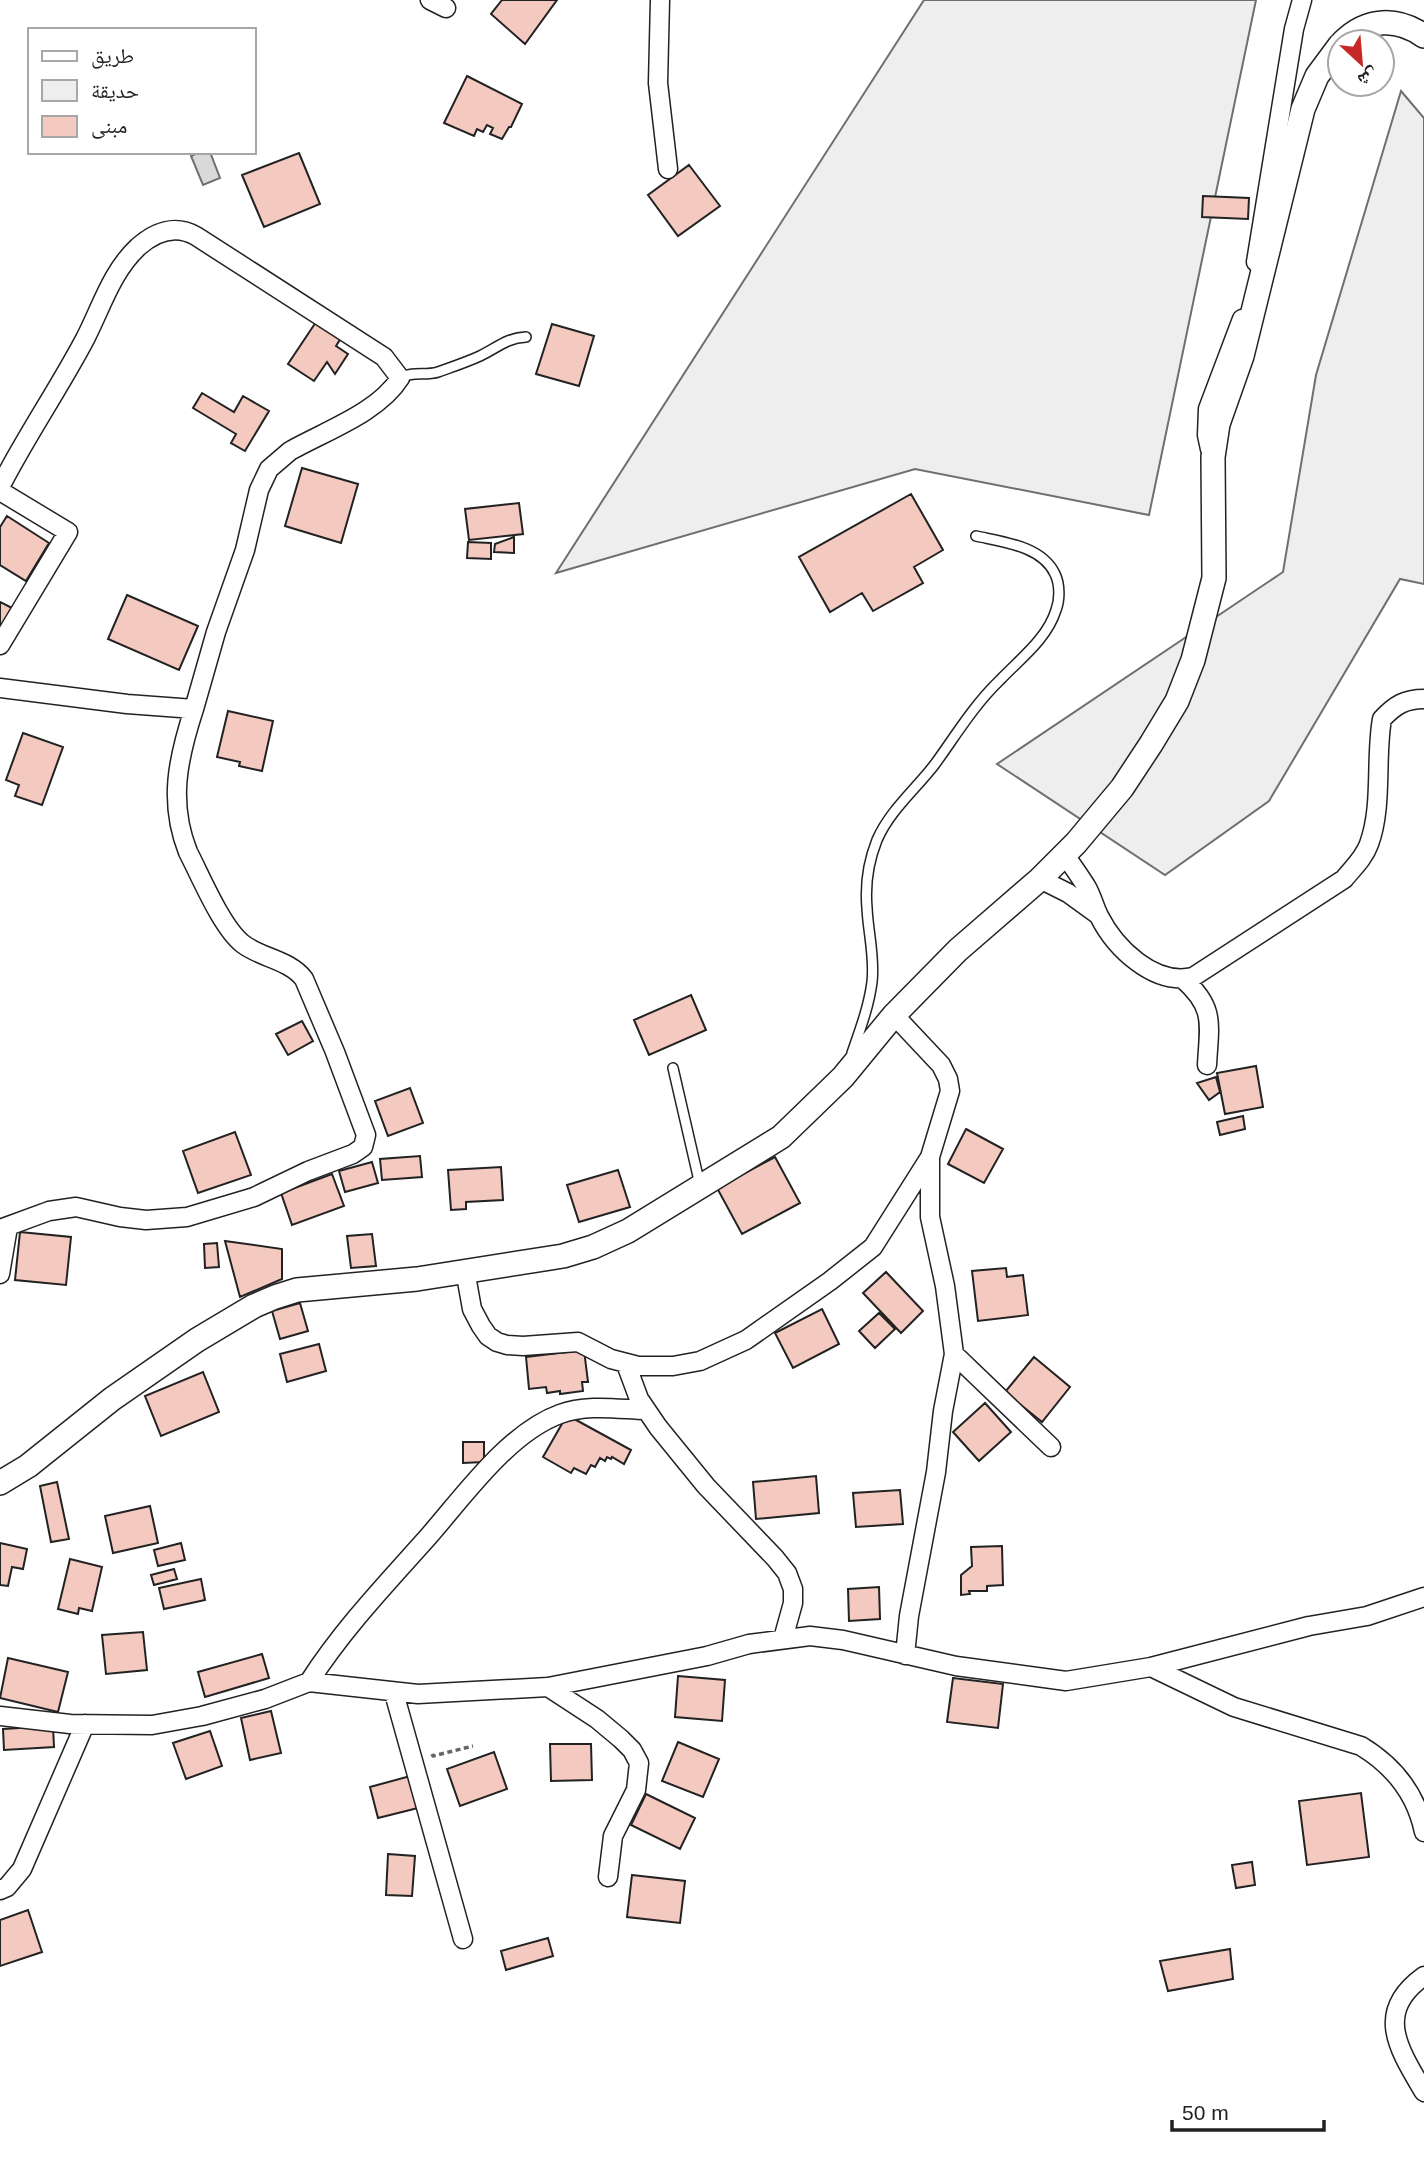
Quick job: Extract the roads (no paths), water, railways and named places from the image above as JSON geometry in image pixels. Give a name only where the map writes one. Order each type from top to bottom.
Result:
[{"type":"street","points":[[660,0],[658,83],[668,169]]},
{"type":"street","points":[[1213,457],[1207,435],[1208,409],[1241,321],[1252,282],[1284,84],[1302,0]]},
{"type":"street","points":[[1365,28],[1380,22],[1395,22],[1412,27],[1424,36]]},
{"type":"street","points":[[0,1483],[28,1466],[123,1392],[197,1340],[254,1306],[297,1290],[417,1279],[563,1256],[593,1247],[628,1231],[701,1188],[781,1136],[844,1077],[894,1015],[958,950],[1041,879],[1065,854],[1122,788],[1177,701],[1193,660],[1214,578],[1213,457],[1218,424],[1242,356],[1303,109],[1326,62]]},
{"type":"street","points":[[0,645],[68,532],[0,489],[16,456],[86,337],[123,264],[138,247],[161,232],[181,230],[196,236],[371,347],[384,357],[400,378],[389,394],[375,404],[280,458],[265,477],[245,550],[216,632],[194,709],[178,770],[175,798],[188,852],[235,937],[248,948],[295,970],[304,979],[360,1116],[366,1135],[365,1143],[361,1150],[254,1196],[187,1217],[146,1220],[76,1207],[49,1211],[4,1228],[0,1274]]},
{"type":"street","points":[[0,688],[127,704],[194,709]]},
{"type":"street","points":[[1182,979],[1201,972],[1322,894],[1344,879],[1360,861],[1369,843],[1376,803],[1382,719],[1397,704],[1412,699],[1424,699]]},
{"type":"street","points":[[1065,854],[1087,887],[1099,916],[1126,951],[1145,968],[1182,979],[1198,992],[1205,1004],[1209,1020],[1207,1065]]},
{"type":"street","points":[[1041,879],[1068,893],[1099,916]]},
{"type":"street","points":[[894,1015],[942,1065],[950,1091],[930,1157],[930,1217],[945,1286],[954,1354],[926,1533],[909,1616],[905,1654]]},
{"type":"street","points":[[465,1270],[472,1309],[488,1336],[497,1342],[523,1346],[578,1342],[626,1364],[638,1366],[673,1366],[700,1361],[746,1340],[830,1282],[873,1247],[930,1157]]},
{"type":"street","points":[[954,1354],[1051,1447]]},
{"type":"street","points":[[626,1364],[645,1410],[706,1486],[786,1573],[793,1589],[793,1603],[783,1639]]},
{"type":"street","points":[[309,1682],[353,1620],[485,1473],[523,1435],[560,1414],[575,1410],[645,1410]]},
{"type":"street","points":[[0,1716],[85,1724],[152,1725],[202,1716],[265,1699],[309,1682],[418,1694],[548,1687],[783,1639],[810,1636],[843,1640],[956,1666],[1066,1681],[1151,1667],[1309,1626],[1367,1616],[1424,1597]]},
{"type":"street","points":[[1151,1667],[1234,1707],[1361,1746],[1394,1770],[1409,1791],[1420,1814],[1424,1832]]},
{"type":"street","points":[[548,1687],[613,1732],[632,1750],[639,1763],[636,1790],[613,1836],[608,1877]]},
{"type":"street","points":[[394,1693],[463,1939]]},
{"type":"street","points":[[0,1890],[7,1887],[22,1869],[85,1724]]},
{"type":"street","points":[[1424,1976],[1403,1993],[1393,2020],[1404,2053],[1424,2092]]},
{"type":"lane","points":[[400,378],[440,371],[480,356],[504,341],[526,337]]},
{"type":"lane","points":[[844,1077],[864,1020],[872,982],[872,948],[866,906],[868,872],[878,839],[892,813],[934,765],[959,727],[1000,680],[1027,655],[1056,610],[1059,595],[1056,575],[1047,562],[1017,545],[976,536]]},
{"type":"lane","points":[[673,1068],[701,1188]]}]
